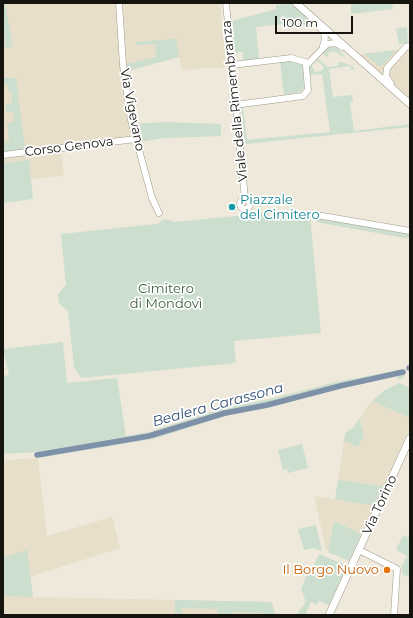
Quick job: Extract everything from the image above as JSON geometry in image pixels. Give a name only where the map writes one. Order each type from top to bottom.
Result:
[{"type":"main road","points":[[296,3],[410,104]]},
{"type":"main road","name":"Via Torino","points":[[332,613],[410,438]]},
{"type":"street","name":"Via Vigevano","points":[[119,3],[123,70],[129,110],[152,198],[159,213]]},
{"type":"street","name":"Viale della Rimembranza","points":[[226,3],[245,199]]},
{"type":"street","points":[[235,105],[302,96],[307,92],[306,67],[326,40],[323,30],[317,25],[315,20]]},
{"type":"street","points":[[323,46],[334,42],[344,49],[348,49]]},
{"type":"street","points":[[399,95],[395,87],[386,78],[385,74],[387,68],[406,47],[410,46]]},
{"type":"street","points":[[232,65],[291,58],[296,58],[308,63]]},
{"type":"street","points":[[361,61],[378,71],[387,68]]},
{"type":"street","name":"Corso Genova","points":[[3,155],[136,139]]},
{"type":"street","points":[[311,214],[410,231]]},
{"type":"street","name":"Via Torino","points":[[359,550],[395,568],[398,572],[394,615]]},
{"type":"shaded area","points":[[3,3],[220,3],[226,67],[182,70],[179,57],[127,71],[130,99],[139,142],[61,152],[64,176],[31,179],[29,160],[3,163]]},
{"type":"shaded area","points":[[410,49],[410,98],[360,55],[366,53]]},
{"type":"shaded area","points":[[372,401],[410,418],[410,427],[383,486],[338,480],[344,441],[358,447],[363,426],[360,418]]},
{"type":"shaded area","points":[[38,458],[47,536],[112,517],[120,548],[30,577],[33,597],[272,602],[275,615],[3,615],[3,460]]},
{"type":"shaded area","points":[[314,496],[374,506],[361,534],[334,521],[328,552],[326,549]]},
{"type":"green space","points":[[3,3],[5,3],[13,47],[5,47]]},
{"type":"green space","points":[[351,3],[392,3],[393,9],[351,14]]},
{"type":"green space","points":[[291,4],[305,16],[313,28],[308,27],[301,22],[256,27],[259,59],[243,61],[243,52],[235,53],[232,21],[276,9],[276,5]]},
{"type":"green space","points":[[407,27],[408,43],[399,44],[396,29]]},
{"type":"green space","points":[[176,39],[179,57],[127,71],[126,64],[156,57],[155,44],[136,45],[136,42]]},
{"type":"green space","points":[[328,46],[335,47],[346,57],[334,51],[327,53],[329,56],[326,57],[322,53]]},
{"type":"green space","points":[[396,50],[384,64],[379,66],[364,54]]},
{"type":"green space","points":[[317,58],[328,67],[338,66],[338,62],[350,65],[355,69],[351,70],[350,66],[329,69],[333,97],[352,95],[353,102],[350,103],[354,131],[410,124],[410,127],[244,144],[241,107],[243,107],[247,140],[330,132],[322,74],[309,75],[308,69],[311,64],[315,72],[322,71],[324,67],[315,59]]},
{"type":"green space","points":[[293,60],[303,64],[304,88],[300,92],[284,95],[280,62]]},
{"type":"green space","points":[[4,78],[16,78],[25,150],[3,152],[3,143],[9,142],[7,123],[14,122],[13,112],[6,112],[6,104],[12,103],[12,92],[9,93],[8,85],[4,85]]},
{"type":"green space","points":[[164,122],[221,124],[221,136],[166,138],[139,142],[135,124]]},
{"type":"green space","points":[[29,160],[33,199],[3,203],[3,163]]},
{"type":"green space","name":"Cimitero di Mondovì","points":[[268,213],[269,220],[310,216],[321,333],[234,341],[236,363],[81,378],[74,367],[68,311],[59,303],[58,294],[66,285],[61,234],[156,224],[166,219],[174,222]]},
{"type":"green space","points":[[316,217],[410,234],[410,239],[316,222]]},
{"type":"green space","points":[[63,342],[67,383],[117,378],[126,436],[149,432],[223,408],[270,399],[336,382],[399,370],[400,374],[404,373],[405,376],[399,380],[397,376],[342,388],[268,408],[226,416],[153,439],[38,458],[37,452],[3,454],[3,376],[9,375],[3,349]]},
{"type":"green space","points":[[399,383],[410,388],[410,418],[372,401],[385,390]]},
{"type":"green space","points":[[360,418],[364,435],[358,447],[344,441],[345,433],[353,428]]},
{"type":"green space","points":[[302,444],[308,468],[288,473],[287,469],[283,470],[278,450]]},
{"type":"green space","points":[[338,480],[383,486],[374,506],[335,499]]},
{"type":"green space","points":[[334,521],[361,534],[349,561],[328,552]]},
{"type":"green space","points":[[316,525],[322,551],[313,548],[304,550],[298,529]]},
{"type":"green space","points":[[403,535],[410,538],[410,578],[402,574],[402,566],[407,556],[396,550]]},
{"type":"green space","points":[[27,550],[33,597],[3,596],[3,558]]},
{"type":"green space","points":[[319,554],[347,566],[329,605],[319,601],[317,605],[311,602],[305,615],[296,615],[306,602],[301,589],[309,569],[312,570]]},
{"type":"green space","points":[[175,600],[272,602],[275,615],[268,615],[264,613],[232,612],[231,615],[218,615],[217,609],[182,608],[182,615],[175,615]]},
{"type":"waterway","name":"Bealera Carassona","points":[[37,455],[149,436],[225,413],[267,405],[340,386],[403,372]]},
{"type":"place","name":"Piazzale del Cimitero","points":[[232,207]]},
{"type":"place","name":"Il Borgo Nuovo","points":[[387,570]]}]
